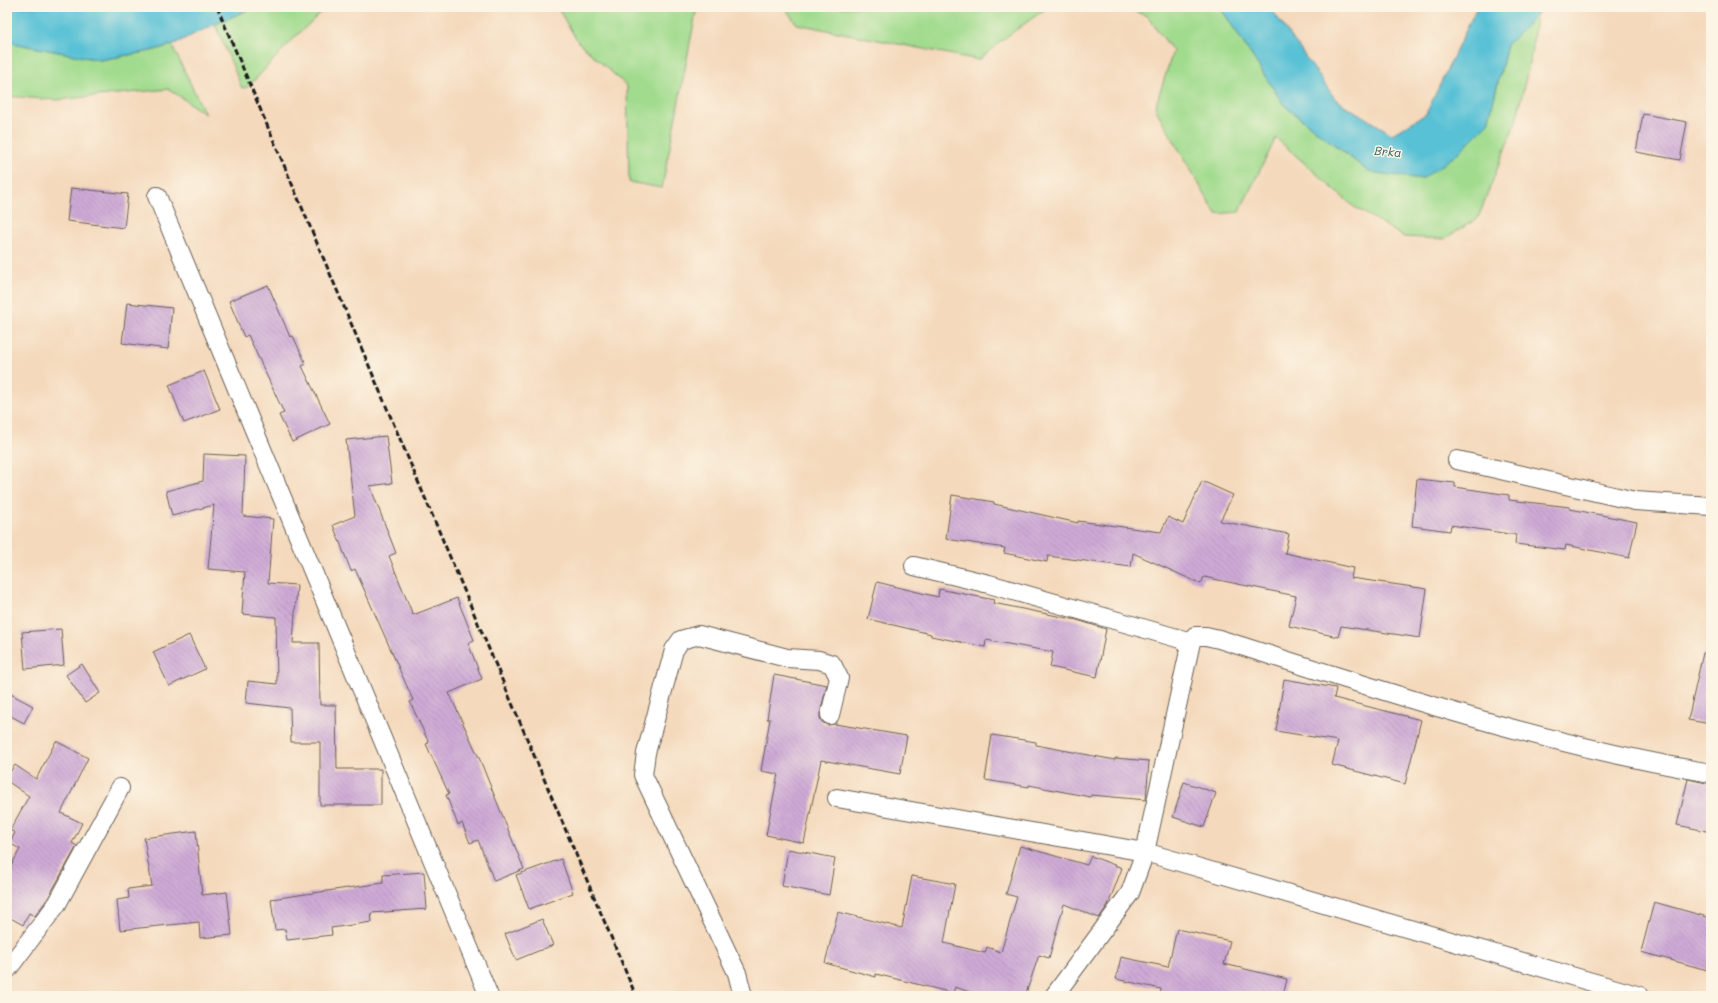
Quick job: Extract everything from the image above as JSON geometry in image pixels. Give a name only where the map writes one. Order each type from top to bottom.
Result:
[{"type":"street","points":[[157,196],[489,996]]},
{"type":"street","points":[[1457,460],[1634,501],[1711,506]]},
{"type":"street","points":[[914,566],[989,584],[1191,642]]},
{"type":"street","points":[[743,996],[737,973],[644,775],[646,753],[674,650],[681,640],[699,635],[787,658],[819,660],[832,664],[839,678],[830,715]]},
{"type":"street","points":[[1054,996],[1130,893],[1145,852],[1191,642],[1195,636],[1212,637],[1389,692],[1549,738],[1665,765],[1711,773]]},
{"type":"street","points":[[7,970],[57,904],[120,788]]},
{"type":"street","points":[[837,798],[1145,852],[1640,996]]},
{"type":"green space","points":[[255,7],[327,7],[294,38],[248,87],[242,88],[215,24]]},
{"type":"green space","points":[[557,7],[697,7],[662,188],[629,182],[627,86],[578,42]]},
{"type":"green space","points":[[784,7],[1048,7],[1006,37],[979,60],[797,24]]},
{"type":"green space","points":[[1122,7],[1220,7],[1284,105],[1369,172],[1488,123],[1507,45],[1536,16],[1531,56],[1516,121],[1478,218],[1444,239],[1404,237],[1353,206],[1276,138],[1239,212],[1216,214],[1155,108],[1173,51],[1147,16]]},
{"type":"green space","points":[[7,42],[100,60],[151,51],[172,45],[205,114],[169,89],[56,100],[7,96]]},
{"type":"water","points":[[7,7],[255,7],[172,45],[151,51],[100,60],[7,42]]},
{"type":"water","name":"Brka","points":[[1220,7],[1270,7],[1336,100],[1392,134],[1426,114],[1477,7],[1545,7],[1507,45],[1488,123],[1456,155],[1422,179],[1369,172],[1284,105]]},
{"type":"building","points":[[1643,114],[1687,122],[1680,160],[1636,152]]},
{"type":"building","points":[[71,188],[128,194],[124,228],[67,221]]},
{"type":"building","points":[[268,285],[290,337],[293,336],[306,364],[302,366],[330,424],[292,442],[279,415],[284,413],[248,335],[244,337],[229,301]]},
{"type":"building","points":[[127,303],[172,308],[168,349],[122,343]]},
{"type":"building","points":[[204,371],[220,409],[184,423],[169,385]]},
{"type":"building","points":[[386,436],[392,483],[370,486],[396,553],[389,556],[413,615],[457,598],[474,640],[468,643],[482,679],[449,693],[480,760],[524,869],[494,881],[478,840],[470,843],[462,823],[458,825],[446,795],[449,794],[426,744],[429,743],[410,702],[413,700],[355,569],[351,571],[333,525],[355,516],[346,440]]},
{"type":"building","points":[[204,454],[245,456],[243,516],[273,519],[268,583],[297,585],[293,643],[319,643],[320,705],[336,705],[337,769],[381,769],[381,805],[320,805],[320,742],[291,742],[290,708],[246,703],[248,681],[277,684],[276,617],[242,614],[245,572],[208,569],[214,505],[172,516],[166,491],[203,481]]},
{"type":"building","points":[[1417,479],[1455,483],[1455,487],[1509,495],[1509,500],[1570,507],[1570,509],[1637,522],[1629,558],[1566,545],[1565,550],[1515,544],[1516,535],[1451,525],[1450,531],[1412,526]]},
{"type":"building","points":[[1202,481],[1233,495],[1220,521],[1289,534],[1285,553],[1353,568],[1351,578],[1427,589],[1420,638],[1341,626],[1338,637],[1289,626],[1296,596],[1204,577],[1201,584],[1133,553],[1131,567],[1048,556],[1047,562],[1004,553],[1005,548],[946,539],[952,495],[994,502],[994,504],[1078,523],[1078,521],[1161,532],[1168,517],[1183,524]]},
{"type":"building","points":[[877,582],[938,597],[939,589],[994,600],[993,603],[1077,620],[1106,629],[1097,677],[1050,667],[1053,652],[986,640],[985,647],[931,636],[931,634],[868,619]]},
{"type":"building","points":[[61,629],[64,665],[25,669],[22,632]]},
{"type":"building","points":[[189,635],[205,669],[169,686],[153,652]]},
{"type":"building","points":[[1703,653],[1711,654],[1711,724],[1688,720]]},
{"type":"building","points":[[82,664],[100,693],[85,703],[66,675]]},
{"type":"building","points":[[774,675],[827,685],[820,718],[822,722],[827,725],[835,724],[907,736],[900,774],[821,760],[804,843],[766,835],[778,774],[761,771],[770,719],[767,719]]},
{"type":"building","points":[[1284,679],[1336,688],[1334,698],[1421,720],[1405,784],[1332,765],[1338,741],[1276,731]]},
{"type":"building","points":[[7,692],[33,706],[24,723],[7,714]]},
{"type":"building","points":[[992,735],[1036,742],[1036,745],[1115,760],[1115,758],[1149,761],[1146,800],[1091,795],[1090,797],[1029,785],[1029,787],[985,780]]},
{"type":"building","points":[[56,741],[88,758],[61,813],[82,823],[72,843],[77,846],[48,898],[35,916],[29,913],[23,925],[7,916],[7,874],[20,849],[9,843],[15,833],[10,830],[29,796],[7,781],[7,776],[15,765],[36,779]]},
{"type":"building","points":[[1688,779],[1711,784],[1711,832],[1677,825]]},
{"type":"building","points":[[1184,782],[1216,793],[1204,827],[1173,817]]},
{"type":"building","points":[[196,831],[202,895],[227,892],[232,935],[200,938],[199,922],[120,930],[117,900],[129,898],[128,889],[152,886],[144,838]]},
{"type":"building","points":[[1020,846],[1087,865],[1091,856],[1122,868],[1108,905],[1099,918],[1064,904],[1049,958],[1039,955],[1025,996],[981,996],[955,987],[953,993],[876,974],[876,977],[825,963],[838,912],[902,928],[912,876],[955,884],[944,943],[985,953],[987,947],[1001,952],[1017,897],[1006,894]]},
{"type":"building","points":[[788,849],[835,858],[829,895],[782,886]]},
{"type":"building","points":[[561,859],[573,893],[529,909],[516,875]]},
{"type":"building","points":[[424,872],[427,909],[371,913],[372,922],[331,928],[332,935],[287,940],[285,929],[275,930],[271,899],[383,883],[383,875]]},
{"type":"building","points":[[1654,902],[1711,918],[1711,971],[1641,952]]},
{"type":"building","points":[[542,919],[553,945],[516,960],[505,934]]},
{"type":"building","points":[[1177,929],[1230,941],[1224,964],[1287,979],[1283,996],[1160,996],[1161,989],[1116,979],[1121,957],[1168,967]]},
{"type":"railway","points":[[217,7],[636,996]]}]
